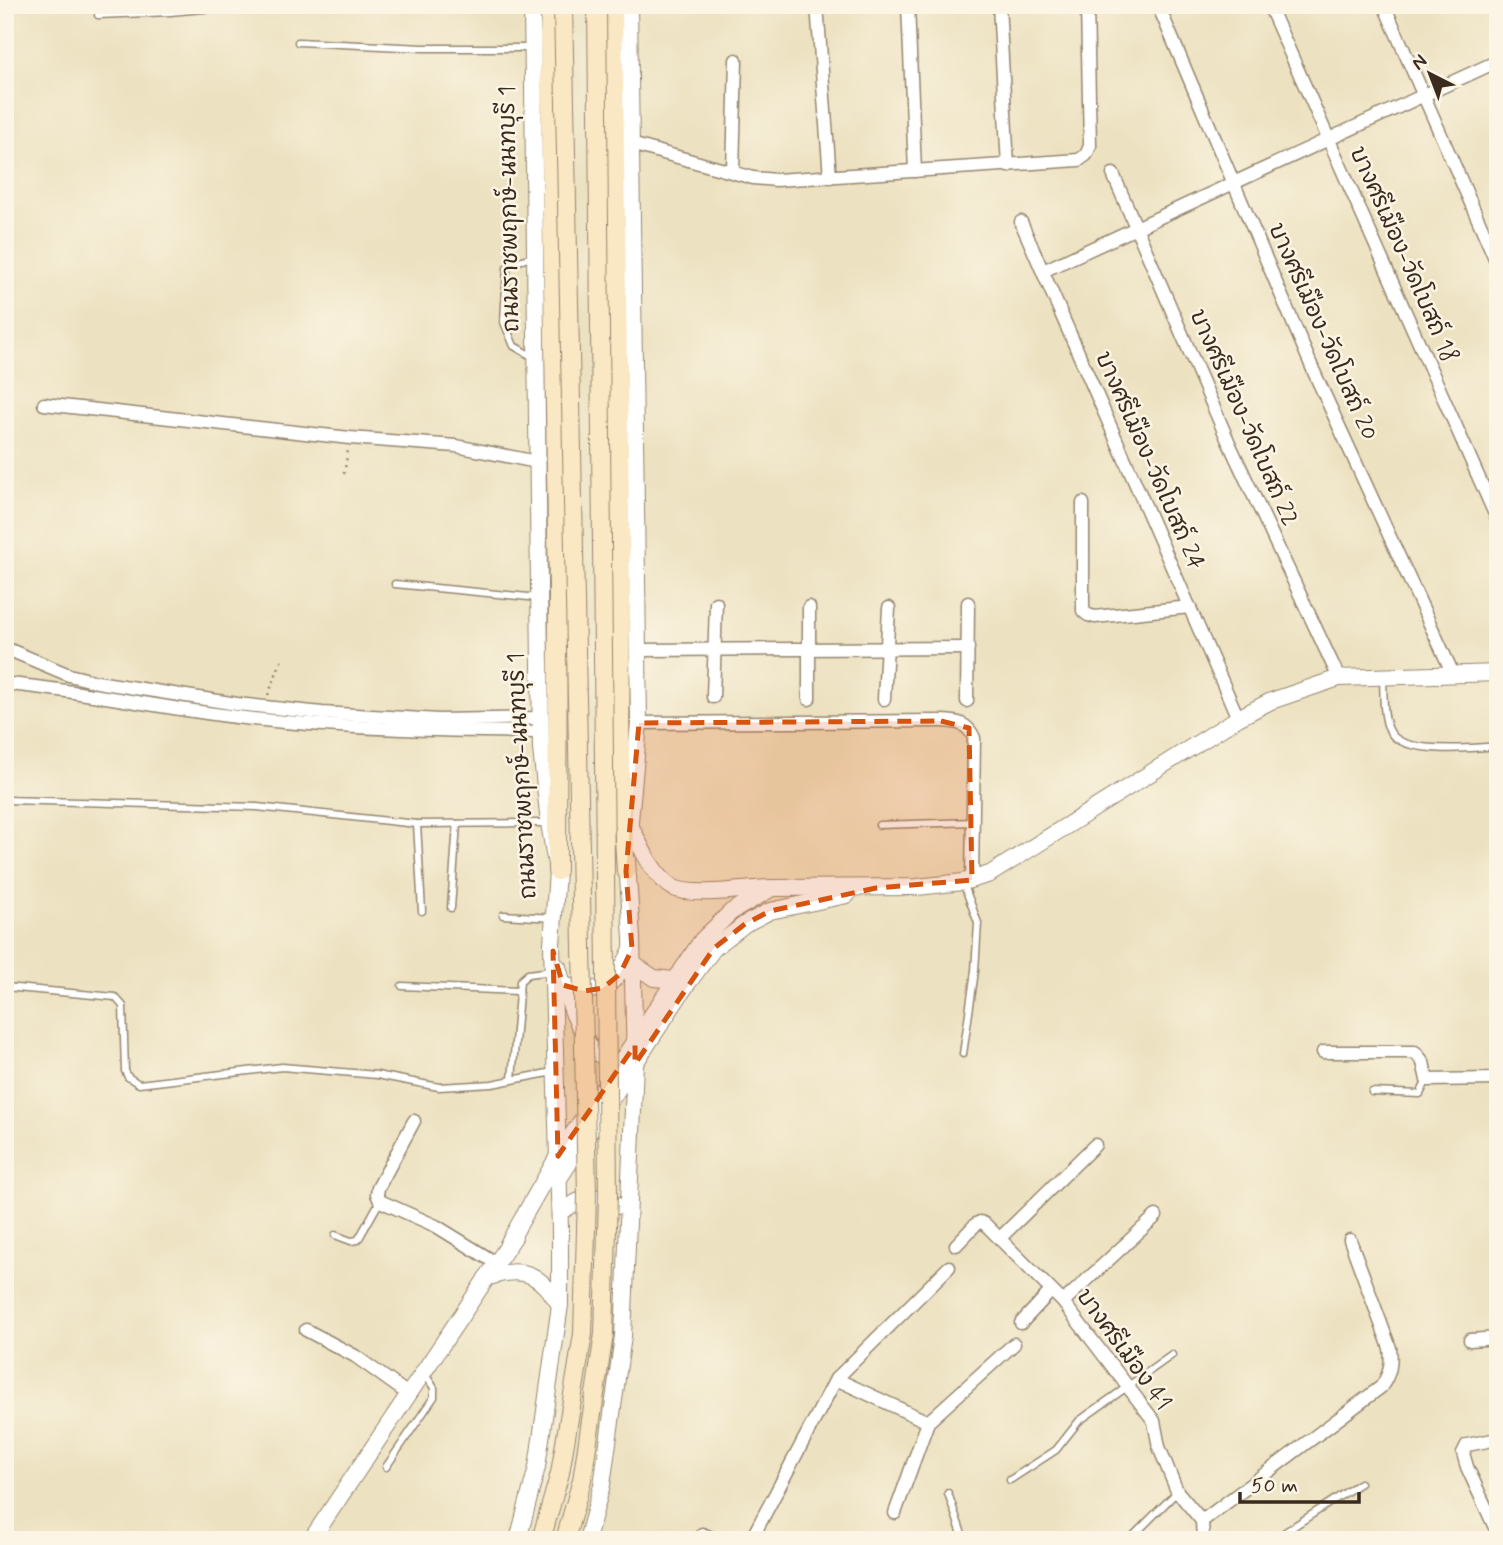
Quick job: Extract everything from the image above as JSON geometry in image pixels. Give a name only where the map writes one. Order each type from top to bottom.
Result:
[{"type":"main road","points":[[551,5],[558,591],[557,871]]},
{"type":"main road","points":[[541,1540],[560,1473],[583,1334],[587,1195],[563,5]]},
{"type":"main road","points":[[565,1540],[582,1480],[604,1334],[608,1195],[597,5]]},
{"type":"main road","points":[[613,5],[621,590],[620,774],[626,871]]},
{"type":"street","name":"ถนนราชพฤกษ์-นนทบุรี 1","points":[[518,1540],[537,1467],[559,1305],[560,1213],[553,971],[557,871],[549,823],[540,725],[532,5]]},
{"type":"street","points":[[587,1540],[602,1485],[623,1336],[635,1064],[633,957],[626,871],[639,723],[629,5]]},
{"type":"street","points":[[817,5],[830,177]]},
{"type":"street","points":[[908,5],[915,171]]},
{"type":"street","points":[[999,5],[1008,166]]},
{"type":"street","points":[[631,144],[752,178],[776,180],[1073,162],[1086,155],[1090,146],[1087,5]]},
{"type":"street","name":"บางศรีเมือง-วัดโบสถ์ 20","points":[[1158,5],[1314,372],[1453,674]]},
{"type":"street","name":"บางศรีเมือง-วัดโบสถ์ 18","points":[[1269,5],[1498,521]]},
{"type":"street","points":[[1384,5],[1498,264]]},
{"type":"street","points":[[733,172],[736,60]]},
{"type":"street","points":[[1043,271],[1498,61]]},
{"type":"street","name":"บางศรีเมือง-วัดโบสถ์ 22","points":[[1113,174],[1229,443],[1339,678]]},
{"type":"street","name":"บางศรีเมือง-วัดโบสถ์ 24","points":[[1021,222],[1238,718]]},
{"type":"street","points":[[44,404],[350,438],[456,446],[537,462]]},
{"type":"street","points":[[1083,503],[1083,611],[1095,617],[1190,607]]},
{"type":"street","points":[[967,701],[968,603]]},
{"type":"street","points":[[713,697],[716,604]]},
{"type":"street","points":[[809,607],[809,699]]},
{"type":"street","points":[[884,699],[889,608]]},
{"type":"street","points":[[5,648],[69,675],[97,682],[263,707],[322,713],[540,725]]},
{"type":"street","points":[[639,650],[968,648]]},
{"type":"street","points":[[630,825],[658,874],[674,888],[690,892],[772,888],[917,887],[968,881],[990,874],[1033,849],[1238,718],[1271,701],[1339,678],[1498,673]]},
{"type":"street","points":[[9,684],[265,720],[387,730],[540,725]]},
{"type":"street","points":[[639,723],[960,723],[969,728],[974,738],[973,822],[968,881]]},
{"type":"street","points":[[509,1244],[558,1156],[702,940],[731,912],[772,888]]},
{"type":"street","points":[[311,1540],[496,1263],[559,1179],[685,987],[714,948],[745,924],[770,911],[876,888]]},
{"type":"street","points":[[553,951],[574,1015],[590,1047],[617,1068]]},
{"type":"street","points":[[633,957],[654,978],[674,980]]},
{"type":"street","points":[[563,985],[584,991],[603,988],[620,974],[633,957]]},
{"type":"street","points":[[1323,1052],[1415,1052],[1420,1057],[1427,1080],[1498,1079]]},
{"type":"street","points":[[617,1068],[635,1064]]},
{"type":"street","points":[[414,1121],[378,1188],[380,1201],[436,1226],[496,1263]]},
{"type":"street","points":[[956,1245],[979,1222],[1000,1238],[1095,1145]]},
{"type":"street","points":[[560,1213],[577,1201],[597,1196],[612,1202],[628,1217]]},
{"type":"street","points":[[1063,1302],[1156,1216]]},
{"type":"street","name":"บางศรีเมือง 41","points":[[1000,1238],[1063,1302],[1154,1421],[1159,1447],[1177,1491],[1202,1521]]},
{"type":"street","points":[[1203,1540],[1202,1521],[1381,1387],[1388,1377],[1392,1362],[1390,1348],[1350,1240]]},
{"type":"street","points":[[751,1540],[836,1379],[949,1267]]},
{"type":"street","points":[[486,1278],[503,1272],[522,1272],[536,1276],[550,1290],[559,1305]]},
{"type":"street","points":[[1021,1323],[1051,1291]]},
{"type":"street","points":[[306,1330],[355,1356],[408,1394]]},
{"type":"street","points":[[1470,1340],[1498,1338]]},
{"type":"street","points":[[895,1513],[928,1422],[1014,1344]]},
{"type":"street","points":[[836,1379],[928,1422]]},
{"type":"street","points":[[1498,1439],[1467,1445],[1463,1452],[1467,1467],[1498,1534]]},
{"type":"street","points":[[699,1540],[702,1534],[717,1540]]},
{"type":"lane","points":[[98,15],[246,5]]},
{"type":"lane","points":[[299,42],[423,48],[533,48]]},
{"type":"lane","points":[[535,256],[512,262],[507,268],[504,322],[514,346],[536,359]]},
{"type":"lane","points":[[395,583],[539,598]]},
{"type":"lane","points":[[1383,677],[1391,734],[1403,743],[1453,750],[1498,746]]},
{"type":"lane","points":[[7,800],[257,807],[417,824],[549,823]]},
{"type":"lane","points":[[878,825],[973,822]]},
{"type":"lane","points":[[417,824],[422,911]]},
{"type":"lane","points":[[451,908],[457,824]]},
{"type":"lane","points":[[962,1054],[975,971],[978,923],[968,881]]},
{"type":"lane","points":[[503,915],[554,918]]},
{"type":"lane","points":[[512,1080],[517,991],[520,981],[528,974],[553,971]]},
{"type":"lane","points":[[402,986],[517,991]]},
{"type":"lane","points":[[5,987],[115,998],[122,1006],[125,1071],[128,1077],[139,1084],[282,1067],[377,1075],[439,1087],[492,1084],[556,1071]]},
{"type":"lane","points":[[1372,1092],[1420,1094],[1427,1080]]},
{"type":"lane","points":[[335,1235],[351,1241],[358,1240],[380,1201]]},
{"type":"lane","points":[[1010,1480],[1056,1450],[1079,1421],[1172,1355]]},
{"type":"lane","points":[[386,1467],[434,1397],[434,1388],[423,1372]]},
{"type":"lane","points":[[1273,1540],[1360,1483]]},
{"type":"lane","points":[[1129,1540],[1177,1491]]},
{"type":"lane","points":[[948,1493],[964,1540]]},
{"type":"path","points":[[344,474],[350,438]]},
{"type":"path","points":[[263,707],[282,659]]},
{"type":"highlighted area","points":[[941,721],[969,728],[972,880],[876,888],[770,911],[745,924],[714,948],[635,1064],[635,1045],[558,1156],[553,951],[563,985],[584,991],[603,988],[620,974],[632,949],[626,871],[639,723]]}]
